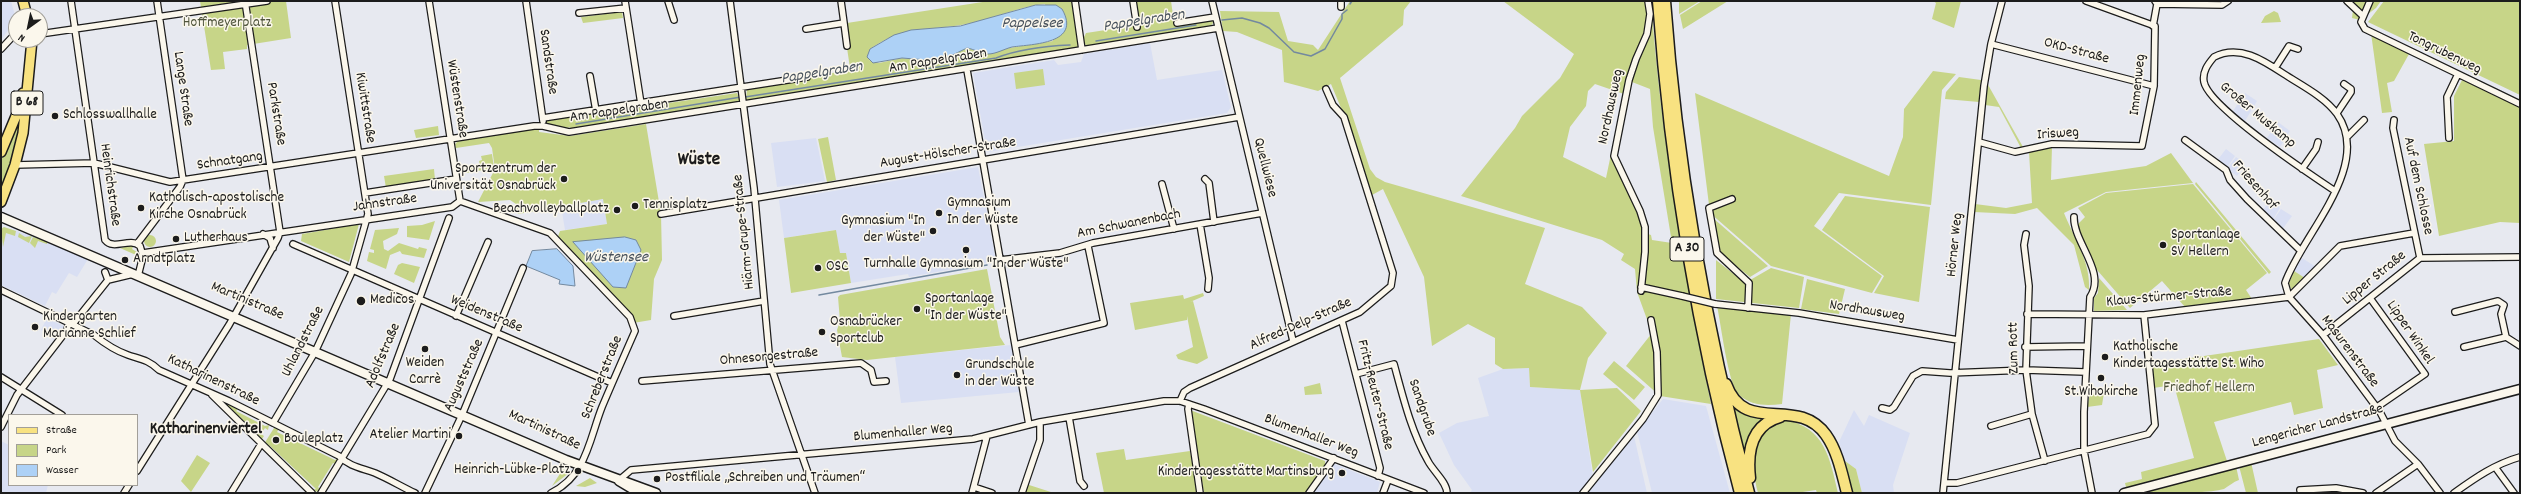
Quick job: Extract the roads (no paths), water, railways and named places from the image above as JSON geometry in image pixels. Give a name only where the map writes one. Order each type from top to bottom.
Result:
[{"type":"highway","name":"A 30","points":[[1658,1],[1667,105],[1690,262],[1712,377],[1740,493]]},
{"type":"highway","name":"A 30","points":[[1665,1],[1676,111],[1689,211],[1716,354],[1750,493]]},
{"type":"highway","points":[[1716,354],[1732,396],[1745,408],[1761,414],[1792,414],[1809,420],[1826,436],[1835,453],[1847,493]]},
{"type":"highway","points":[[1750,493],[1749,450],[1755,435],[1769,421],[1792,414]]},
{"type":"main road","name":"B 68","points":[[1,152],[22,94],[30,48]]},
{"type":"main road","name":"B 68","points":[[1,202],[15,165],[23,133],[30,48]]},
{"type":"main road","name":"Martinistraße","points":[[1,216],[134,274],[570,457],[582,465],[618,481]]},
{"type":"main road","name":"Lengericher Landstraße","points":[[2124,493],[2520,389]]},
{"type":"main road","points":[[618,481],[622,485],[639,493]]},
{"type":"main road","points":[[618,481],[633,483],[656,493]]},
{"type":"street","name":"Heinrichstraße","points":[[71,1],[105,240],[109,244],[137,244]]},
{"type":"street","name":"Lange Straße","points":[[157,1],[183,180]]},
{"type":"street","points":[[48,33],[267,1]]},
{"type":"street","name":"Kiwittstraße","points":[[335,1],[368,214],[366,219]]},
{"type":"street","name":"Wüstenstraße","points":[[429,1],[460,201]]},
{"type":"street","name":"Sandstraße","points":[[526,1],[543,126]]},
{"type":"street","points":[[625,1],[641,104]]},
{"type":"street","points":[[668,1],[674,20]]},
{"type":"street","name":"Hiärm-Grupe-Straße","points":[[730,1],[742,91],[772,371],[815,493]]},
{"type":"street","points":[[841,1],[847,46]]},
{"type":"street","points":[[1075,1],[1082,50]]},
{"type":"street","points":[[1133,1],[1137,27]]},
{"type":"street","name":"Quellwiese","points":[[1212,1],[1293,341]]},
{"type":"street","name":"Nordhausweg","points":[[1648,1],[1650,14],[1647,34],[1629,80],[1614,156],[1640,211],[1645,227],[1641,289],[1682,296],[1715,304],[1799,313],[1958,340]]},
{"type":"street","name":"Hörner Weg","points":[[1942,493],[1956,372],[1979,142],[1991,44],[2002,1]]},
{"type":"street","points":[[2086,1],[2154,26]]},
{"type":"street","points":[[2156,3],[2222,4],[2228,1]]},
{"type":"street","name":"Tongrubenweg","points":[[2347,1],[2362,19],[2365,29],[2520,104]]},
{"type":"street","points":[[2362,19],[2370,1]]},
{"type":"street","name":"Parkstraße","points":[[245,3],[280,232]]},
{"type":"street","name":"Immenweg","points":[[2142,146],[2154,86],[2154,26],[2156,3]]},
{"type":"street","points":[[579,13],[626,8]]},
{"type":"street","points":[[1177,23],[1215,17]]},
{"type":"street","points":[[806,29],[844,23]]},
{"type":"street","name":"Am Pappelgraben","points":[[450,140],[543,126],[569,132],[967,70],[1218,28]]},
{"type":"street","points":[[1,49],[8,42]]},
{"type":"street","name":"OKD-Straße","points":[[1991,44],[2154,86]]},
{"type":"street","points":[[2275,68],[2289,46],[2298,49]]},
{"type":"street","name":"Großer Muskamp","points":[[2289,297],[2285,283],[2301,251],[2330,206],[2335,191],[2345,160],[2347,137],[2337,114],[2325,102],[2275,68],[2250,54],[2224,53],[2214,57],[2205,69],[2204,82],[2208,90],[2218,102],[2302,169],[2335,191]]},
{"type":"street","points":[[967,70],[1029,424]]},
{"type":"street","points":[[2449,138],[2447,97],[2458,74]]},
{"type":"street","points":[[590,76],[596,111]]},
{"type":"street","name":"Am Pappelgraben","points":[[543,118],[742,91],[807,78]]},
{"type":"street","points":[[2337,114],[2351,92],[2351,89],[2344,84]]},
{"type":"street","name":"Alfred-Delp-Straße","points":[[1180,401],[1184,392],[1190,388],[1360,312],[1391,286],[1394,273],[1344,117],[1333,105],[1326,88]]},
{"type":"street","name":"August-Hölscher-Straße","points":[[661,214],[1239,117]]},
{"type":"street","points":[[2347,137],[2364,120]]},
{"type":"street","name":"Auf dem Schlosse","points":[[2394,120],[2393,128],[2420,258]]},
{"type":"street","name":"Schnatgang","points":[[15,165],[94,163],[170,182],[450,140]]},
{"type":"street","name":"Friesenhof","points":[[2185,140],[2226,170],[2230,180],[2251,204],[2301,251]]},
{"type":"street","name":"Irisweg","points":[[1979,142],[2015,152],[2052,144],[2142,146]]},
{"type":"street","points":[[2302,169],[2316,149],[2318,142]]},
{"type":"street","points":[[365,193],[456,179]]},
{"type":"street","points":[[1205,179],[1209,184],[1214,222]]},
{"type":"street","points":[[1,427],[21,389],[71,323],[108,280],[134,274],[143,253],[137,244],[180,187],[183,180]]},
{"type":"street","points":[[1162,184],[1174,229]]},
{"type":"street","points":[[1732,199],[1708,208],[1717,252],[1749,284],[1748,308]]},
{"type":"street","name":"Jahnstraße","points":[[143,253],[262,234],[452,207],[460,201]]},
{"type":"street","name":"Schreberstraße","points":[[460,201],[550,233],[633,323],[635,331],[612,383],[582,465],[570,481],[552,493]]},
{"type":"street","name":"Am Schwanenbach","points":[[1000,260],[1060,253],[1088,246],[1262,213]]},
{"type":"street","points":[[2074,217],[2074,227],[2086,252],[2094,279],[2093,292],[2090,296],[2087,346],[2084,451],[2092,493]]},
{"type":"street","name":"Adolfstraße","points":[[321,493],[389,381],[449,218]]},
{"type":"street","name":"Uhlandstraße","points":[[273,423],[316,350],[352,270],[366,219]]},
{"type":"street","points":[[1200,224],[1209,278],[1208,289]]},
{"type":"street","points":[[138,469],[234,315],[273,248],[280,232]]},
{"type":"street","points":[[2289,297],[2340,246],[2414,233]]},
{"type":"street","points":[[262,234],[270,238],[273,248]]},
{"type":"street","name":"Zum Rott","points":[[2026,234],[2024,245],[2029,286],[2025,347],[2026,370],[2032,414],[2045,461]]},
{"type":"street","points":[[456,316],[488,242]]},
{"type":"street","name":"Weidenstraße","points":[[293,244],[612,383]]},
{"type":"street","points":[[1015,345],[1104,322],[1088,246]]},
{"type":"street","name":"Lipper Straße","points":[[2323,336],[2420,258],[2520,257]]},
{"type":"street","name":"Auguststraße","points":[[425,493],[463,413],[523,268]]},
{"type":"street","points":[[105,272],[108,280]]},
{"type":"street","name":"Katharinenstraße","points":[[1,290],[71,323],[94,335],[103,343],[127,355],[143,358],[159,370],[273,423],[342,459],[415,493]]},
{"type":"street","name":"Klaus-Stürmer-Straße","points":[[2027,314],[2089,316],[2144,315],[2289,297]]},
{"type":"street","name":"Masurenstraße","points":[[2289,297],[2323,336],[2377,407],[2395,441],[2418,464],[2440,493]]},
{"type":"street","name":"Lipper Winkel","points":[[2370,298],[2425,374],[2377,407]]},
{"type":"street","points":[[674,316],[764,301]]},
{"type":"street","points":[[2455,312],[2498,301],[2504,306],[2501,314],[2506,337],[2520,346]]},
{"type":"street","points":[[1944,483],[1957,484],[2134,439],[2148,434],[2154,428],[2144,315]]},
{"type":"street","points":[[1582,493],[1643,418],[1658,395],[1657,352],[1651,320]]},
{"type":"street","name":"Fritz-Reuter-Straße","points":[[1342,321],[1380,468],[1378,476]]},
{"type":"street","points":[[2464,347],[2506,337]]},
{"type":"street","points":[[2025,347],[2087,346]]},
{"type":"street","name":"Ohnesorgestraße","points":[[642,381],[860,363],[872,370],[874,382],[886,381]]},
{"type":"street","name":"Sandgrube","points":[[1356,374],[1394,364],[1408,414],[1428,461],[1443,483],[1447,493]]},
{"type":"street","points":[[1882,408],[1890,410],[1894,407],[1917,372],[2026,370],[2086,372]]},
{"type":"street","points":[[1,377],[60,414]]},
{"type":"street","points":[[210,394],[312,493]]},
{"type":"street","name":"Blumenhaller Weg","points":[[618,481],[631,470],[953,442],[987,436],[1040,422],[1153,402],[1180,401],[1424,493]]},
{"type":"street","points":[[225,408],[225,404],[229,402]]},
{"type":"street","points":[[1190,404],[1188,409],[1200,493]]},
{"type":"street","points":[[1991,426],[2032,414]]},
{"type":"street","points":[[1069,417],[1080,481],[1084,486]]},
{"type":"street","points":[[1022,493],[1040,440],[1040,422]]},
{"type":"street","points":[[987,436],[973,490],[992,493]]},
{"type":"street","points":[[231,493],[261,444]]},
{"type":"street","points":[[2454,493],[2485,471],[2495,468],[2502,462],[2520,457]]},
{"type":"street","points":[[1309,493],[1334,458]]},
{"type":"street","points":[[2376,493],[2418,464]]},
{"type":"street","points":[[2495,468],[2514,493]]},
{"type":"street","points":[[1383,493],[1388,480]]},
{"type":"street","points":[[2300,490],[2336,488],[2363,493]]},
{"type":"water","name":"Pappelsee","points":[[1036,5],[1056,5],[1062,9],[1066,21],[1066,29],[1061,36],[1042,43],[1012,47],[991,54],[967,48],[940,61],[902,58],[873,63],[867,57],[870,49],[894,35],[911,30],[960,26]]},
{"type":"water","name":"Wüstensee","points":[[625,237],[636,240],[641,250],[626,288],[613,287],[573,242]]},
{"type":"water","points":[[557,249],[573,266],[575,286],[559,284],[560,280],[526,266],[532,251]]},
{"type":"waterway","name":"Pappelgraben","points":[[1222,20],[1242,18],[1260,23],[1269,28],[1294,52],[1311,56],[1325,49],[1342,19],[1342,14],[1347,10]]},
{"type":"waterway","name":"Pappelgraben","points":[[1096,41],[1196,25]]},
{"type":"waterway","name":"Pappelgraben","points":[[745,97],[996,58],[1032,48],[1070,45]]},
{"type":"waterway","name":"Pappelgraben","points":[[576,124],[741,97]]},
{"type":"waterway","points":[[819,295],[987,265]]},
{"type":"place","name":"Schlosswallhalle","points":[[55,116]]},
{"type":"place","name":"Sportzentrum der Universität Osnabrück","points":[[564,179]]},
{"type":"place","name":"Tennisplatz","points":[[635,206]]},
{"type":"place","name":"Katholisch-apostolische Kirche Osnabrück","points":[[141,208]]},
{"type":"place","name":"Beachvolleyballplatz","points":[[617,210]]},
{"type":"place","name":"Gymnasium In der Wüste","points":[[939,213]]},
{"type":"place","name":"Gymnasium \"In der Wüste\"","points":[[933,231]]},
{"type":"place","name":"Lutherhaus","points":[[176,239]]},
{"type":"place","name":"Sportanlage SV Hellern","points":[[2163,245]]},
{"type":"place","name":"Turnhalle Gymnasium \"In der Wüste\"","points":[[966,250]]},
{"type":"place","name":"Arndtplatz","points":[[125,260]]},
{"type":"place","name":"OSC","points":[[818,268]]},
{"type":"place","name":"Medicos","points":[[361,301]]},
{"type":"place","name":"Sportanlage \"In der Wüste\"","points":[[917,309]]},
{"type":"place","name":"Kindergarten Marianne Schlief","points":[[35,327]]},
{"type":"place","name":"Osnabrücker Sportclub","points":[[822,332]]},
{"type":"place","name":"Weiden Carrè","points":[[425,349]]},
{"type":"place","name":"Katholische Kindertagesstätte St. Wiho","points":[[2105,357]]},
{"type":"place","name":"Grundschule in der Wüste","points":[[957,375]]},
{"type":"place","name":"St.Wihokirche","points":[[2101,378]]},
{"type":"place","name":"Atelier Martini","points":[[459,436]]},
{"type":"place","name":"Bouleplatz","points":[[276,440]]},
{"type":"place","name":"Heinrich-Lübke-Platz","points":[[578,471]]},
{"type":"place","name":"Kindertagesstätte Martinsburg","points":[[1342,473]]},
{"type":"place","name":"Postfiliale „Schreiben und Träumen“","points":[[657,479]]},
{"type":"district","name":"Wüste","points":[[699,161]]},
{"type":"district","name":"Katharinenviertel","points":[[206,431]]},
{"type":"park label","name":"Hoffmeyerplatz","points":[[227,24]]},
{"type":"park label","name":"Friedhof Hellern","points":[[2209,389]]}]
